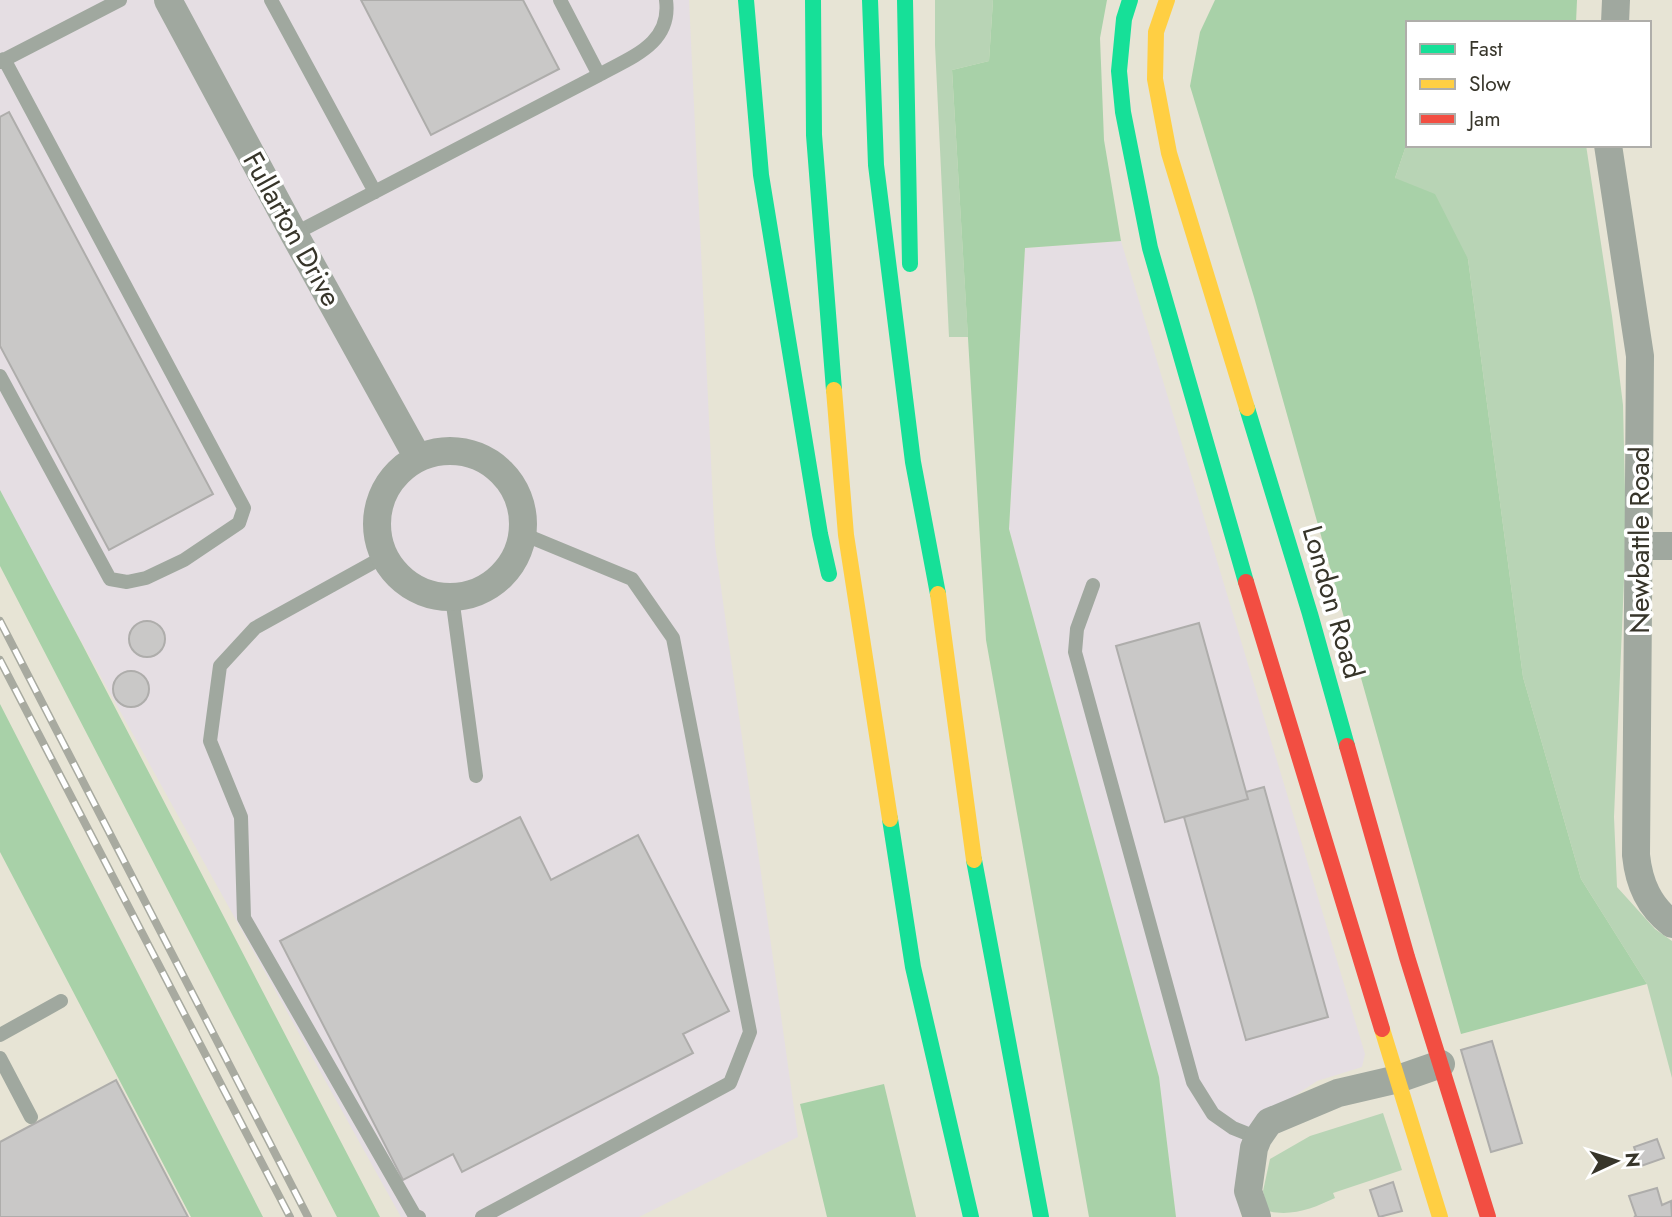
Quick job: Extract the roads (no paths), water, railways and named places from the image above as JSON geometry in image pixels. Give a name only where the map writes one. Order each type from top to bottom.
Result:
[{"type":"main road","points":[[746,0],[761,175],[820,534],[832,588]]},
{"type":"main road","points":[[813,0],[814,135],[846,535],[913,967]]},
{"type":"main road","points":[[870,0],[876,165],[913,462],[942,613],[973,854],[1041,1217]]},
{"type":"main road","points":[[905,0],[910,280]]},
{"type":"main road","points":[[1130,0],[1124,19],[1119,71],[1123,113],[1150,248],[1257,621],[1440,1217]]},
{"type":"main road","name":"London Road","points":[[1167,0],[1156,32],[1155,79],[1169,153],[1310,614],[1403,944],[1488,1217]]},
{"type":"main road","points":[[911,322],[913,462]]},
{"type":"main road","points":[[855,696],[913,967],[971,1217]]},
{"type":"street","name":"Fullarton Drive","points":[[168,0],[418,458]]},
{"type":"street","points":[[1615,21],[1616,0]]},
{"type":"street","name":"Newbattle Road","points":[[1608,147],[1640,356],[1636,855],[1643,888],[1651,903],[1672,924]]},
{"type":"street","points":[[440,451],[463,451],[484,458],[502,472],[516,490],[523,512],[523,534],[517,554],[506,572],[491,585],[472,594],[452,597],[431,595],[412,586],[396,573],[385,556],[378,534],[378,511],[386,489],[399,471],[418,458],[440,451]]},
{"type":"street","points":[[1639,546],[1672,546]]},
{"type":"street","points":[[1257,1217],[1248,1191],[1254,1148],[1269,1122],[1338,1093],[1398,1079],[1441,1064]]},
{"type":"lane","points":[[0,376],[110,579],[127,582],[146,578],[184,559],[239,523],[244,508],[2,61],[120,0]]},
{"type":"lane","points":[[271,0],[375,192]]},
{"type":"lane","points":[[560,0],[599,75]]},
{"type":"lane","points":[[294,234],[599,75],[649,46],[660,35],[665,24],[668,13],[666,0]]},
{"type":"lane","points":[[482,1217],[730,1083],[750,1032],[673,638],[632,579],[523,534]]},
{"type":"lane","points":[[385,556],[255,628],[220,666],[210,741],[241,817],[244,918],[415,1216],[419,1217]]},
{"type":"lane","points":[[1093,585],[1077,629],[1075,652],[1193,1082],[1213,1114],[1233,1128],[1258,1138]]},
{"type":"lane","points":[[452,597],[476,776]]},
{"type":"lane","points":[[0,1035],[61,1001]]},
{"type":"lane","points":[[0,1058],[31,1117]]},
{"type":"railway","points":[[0,621],[308,1217]]},
{"type":"railway","points":[[0,660],[290,1217]]}]
